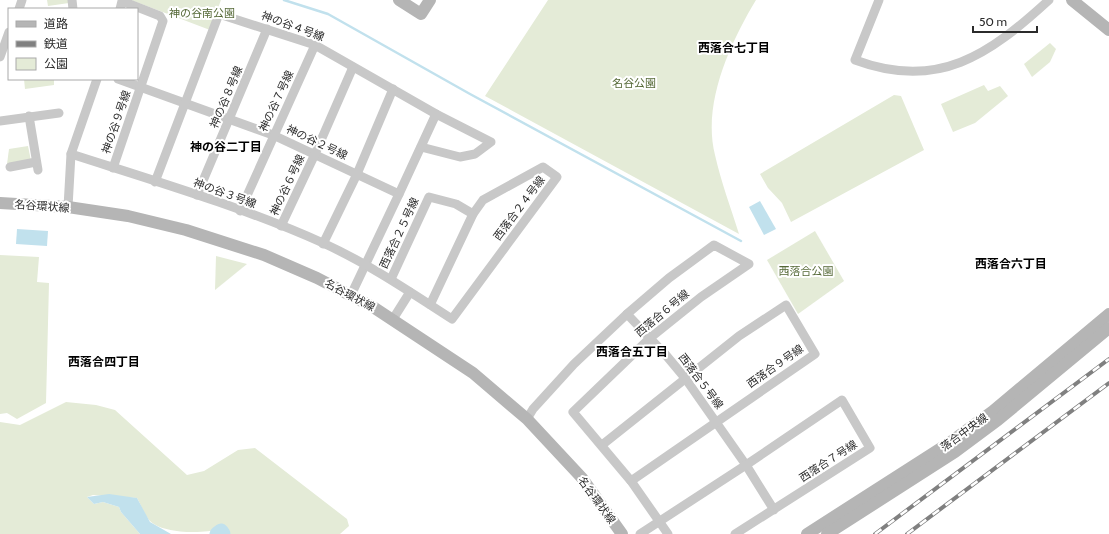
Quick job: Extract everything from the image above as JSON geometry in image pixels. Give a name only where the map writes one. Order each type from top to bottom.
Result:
[{"type":"street","points":[[399,0],[421,14],[430,0]]},
{"type":"street","points":[[878,0],[855,60],[882,69],[914,73],[947,67],[970,59],[1008,34],[1049,0]]},
{"type":"street","points":[[1072,0],[1109,30]]},
{"type":"street","name":"神の谷９号線","points":[[113,168],[163,21],[160,16],[122,2],[120,8]]},
{"type":"street","name":"神の谷４号線","points":[[155,182],[219,14],[315,45],[436,114],[491,142],[475,154],[460,157],[421,147]]},
{"type":"street","name":"神の谷８号線","points":[[197,195],[267,29]]},
{"type":"street","points":[[1,51],[8,34]]},
{"type":"street","name":"神の谷７号線","points":[[240,211],[273,135],[315,45]]},
{"type":"street","name":"神の谷６号線","points":[[281,226],[315,154],[353,67]]},
{"type":"street","points":[[68,207],[71,154],[97,80]]},
{"type":"street","name":"神の谷２号線","points":[[121,80],[273,135],[399,194]]},
{"type":"street","points":[[323,244],[357,174],[393,89]]},
{"type":"street","points":[[0,121],[58,113]]},
{"type":"street","points":[[351,296],[436,114]]},
{"type":"street","points":[[10,167],[37,166],[29,116]]},
{"type":"street","name":"神の谷３号線","points":[[71,154],[197,195],[281,226],[366,265]]},
{"type":"street","name":"西落合２４号線","points":[[366,265],[391,279],[410,292],[430,305],[452,319],[557,177],[543,167],[483,200],[472,214],[430,305]]},
{"type":"street","name":"西落合２５号線","points":[[391,279],[429,197],[456,204],[472,214]]},
{"type":"street","name":"名谷環状線","points":[[0,203],[68,207],[154,222],[242,247],[317,278],[351,296],[393,319],[473,373],[527,419],[582,478],[622,534]]},
{"type":"street","name":"西落合６号線","points":[[627,314],[669,278],[714,246],[749,264],[701,297],[650,338],[572,412],[602,445],[631,481],[660,521]]},
{"type":"street","points":[[393,319],[410,292]]},
{"type":"street","name":"西落合９号線","points":[[602,445],[739,336],[786,305],[815,354],[631,481]]},
{"type":"street","points":[[527,419],[533,409],[574,364],[627,314]]},
{"type":"street","name":"西落合５号線","points":[[627,314],[685,378],[717,421],[774,510]]},
{"type":"street","name":"落合中央線","points":[[807,534],[949,443],[993,411],[1109,314]]},
{"type":"street","name":"落合中央線","points":[[827,534],[954,452],[998,420],[1109,328]]},
{"type":"street","name":"西落合７号線","points":[[735,534],[870,448],[842,400],[746,465]]},
{"type":"street","points":[[640,534],[746,465]]},
{"type":"street","points":[[660,521],[668,534]]},
{"type":"green space","points":[[47,0],[69,0],[69,3],[48,6]]},
{"type":"green space","name":"神の谷南公園","points":[[131,0],[221,0],[210,30]]},
{"type":"green space","name":"名谷公園","points":[[548,0],[756,0],[728,54],[715,95],[712,115],[712,135],[715,155],[739,234],[485,96]]},
{"type":"green space","points":[[1050,43],[1056,49],[1050,62],[1032,77],[1024,64]]},
{"type":"green space","points":[[24,80],[54,80],[54,85],[25,89]]},
{"type":"green space","points":[[984,85],[988,91],[1000,86],[1008,96],[975,123],[953,132],[941,104]]},
{"type":"green space","points":[[894,95],[901,96],[924,150],[791,222],[782,203],[768,188],[760,174]]},
{"type":"green space","points":[[28,146],[31,161],[7,164],[9,149]]},
{"type":"green space","name":"西落合公園","points":[[815,231],[844,281],[798,314],[767,260]]},
{"type":"green space","points":[[0,255],[39,257],[37,282],[49,283],[46,403],[17,419],[7,413],[0,414]]},
{"type":"green space","points":[[216,256],[247,264],[215,290]]},
{"type":"green space","points":[[66,402],[96,405],[115,410],[187,475],[204,471],[238,450],[255,448],[347,519],[349,526],[340,534],[218,534],[219,529],[203,532],[183,532],[155,525],[147,518],[137,498],[93,495],[87,497],[94,504],[103,502],[119,507],[121,512],[140,534],[0,534],[0,422],[20,425]]},
{"type":"water","points":[[760,201],[776,229],[764,235],[749,207]]},
{"type":"water","points":[[17,229],[48,231],[47,246],[16,244]]},
{"type":"water","points":[[109,494],[137,498],[150,522],[171,534],[140,534],[121,512],[119,507],[103,502],[94,504],[87,497]]},
{"type":"waterway","points":[[284,0],[328,14],[470,94],[741,241]]},
{"type":"waterway","points":[[217,534],[221,531],[223,534]]},
{"type":"railway","points":[[875,534],[1109,359]]},
{"type":"railway","points":[[907,534],[1109,383]]},
{"type":"district","name":"西落合七丁目","points":[[734,48]]},
{"type":"district","name":"神の谷二丁目","points":[[226,147]]},
{"type":"district","name":"西落合六丁目","points":[[1011,264]]},
{"type":"district","name":"西落合五丁目","points":[[632,352]]},
{"type":"district","name":"西落合四丁目","points":[[104,362]]}]
